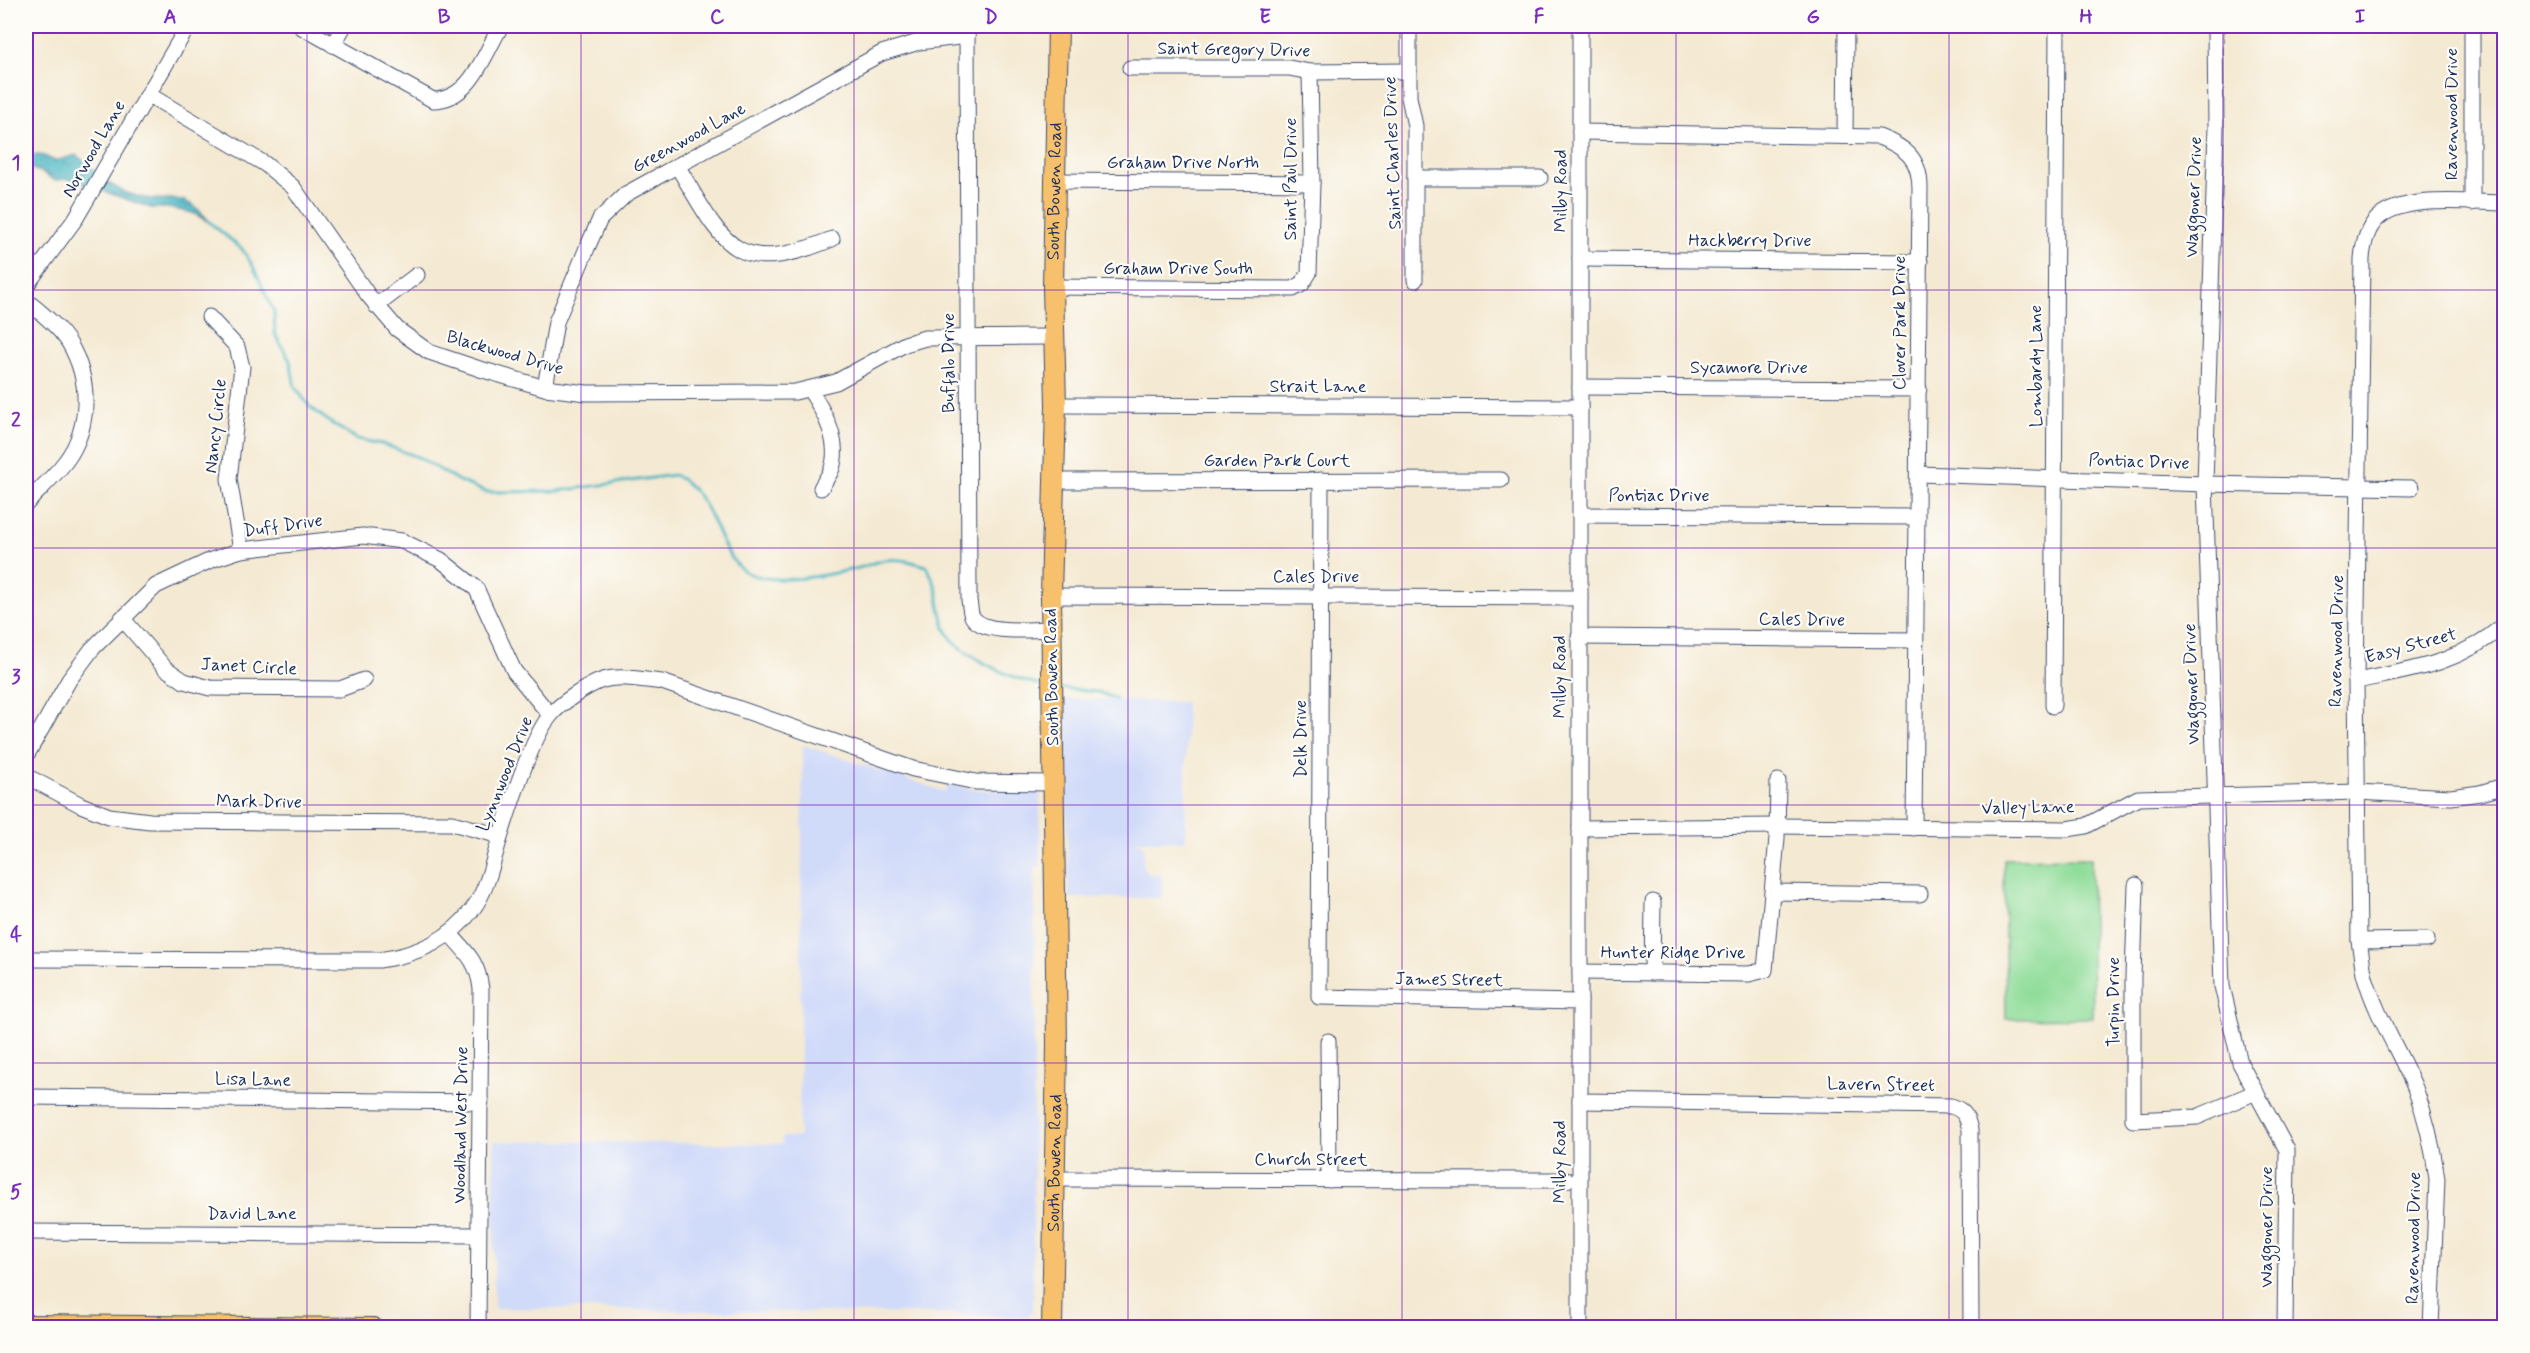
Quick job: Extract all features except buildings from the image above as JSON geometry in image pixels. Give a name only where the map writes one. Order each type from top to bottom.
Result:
[{"type":"main road","name":"South Bowen Road","points":[[1052,1328],[1056,1179],[1051,596],[1056,405],[1053,287],[1058,26]]},
{"type":"main road","points":[[26,1325],[373,1328]]},
{"type":"street","name":"Norwood Lane","points":[[26,286],[76,218],[188,26]]},
{"type":"street","points":[[300,26],[422,96],[433,100],[443,100],[457,94],[467,85],[501,26]]},
{"type":"street","points":[[333,45],[344,26]]},
{"type":"street","name":"Saint Charles Drive","points":[[1410,26],[1410,97],[1415,126],[1415,280]]},
{"type":"street","name":"Milby Road","points":[[1580,26],[1580,1328]]},
{"type":"street","points":[[1845,136],[1846,26]]},
{"type":"street","name":"Lombardy Lane","points":[[2053,706],[2057,26]]},
{"type":"street","name":"Waggoner Drive","points":[[2215,26],[2216,127],[2205,484],[2222,986],[2240,1064],[2287,1150],[2285,1328]]},
{"type":"street","name":"Ravenwood Drive","points":[[2432,1328],[2436,1179],[2434,1157],[2427,1125],[2415,1089],[2373,999],[2364,973],[2359,941],[2356,681],[2362,258],[2367,237],[2377,219],[2403,206],[2472,203],[2472,26]]},
{"type":"street","name":"Greenwood Lane","points":[[545,388],[556,322],[600,219],[626,194],[882,53],[967,31]]},
{"type":"street","name":"Buffalo Drive","points":[[967,31],[969,600],[972,617],[982,626],[1051,629]]},
{"type":"street","name":"Saint Gregory Drive","points":[[1130,68],[1288,68],[1310,72],[1410,71]]},
{"type":"street","name":"Saint Paul Drive","points":[[1302,284],[1309,273],[1312,183],[1310,72]]},
{"type":"street","name":"Blackwood Drive","points":[[148,94],[265,164],[293,187],[376,306],[397,329],[429,352],[545,388],[587,393],[767,394],[810,390],[836,382],[906,344],[925,338],[1055,337]]},
{"type":"street","name":"Clover Park Drive","points":[[1580,132],[1879,137],[1894,143],[1914,160],[1920,173],[1914,828]]},
{"type":"street","points":[[678,167],[724,241],[748,254],[775,257],[800,252],[832,239]]},
{"type":"street","points":[[1415,178],[1540,178]]},
{"type":"street","name":"Graham Drive North","points":[[1054,181],[1312,183]]},
{"type":"street","points":[[2472,203],[2505,203]]},
{"type":"street","name":"Hackberry Drive","points":[[1580,259],[1920,262]]},
{"type":"street","points":[[376,306],[417,275]]},
{"type":"street","name":"Graham Drive South","points":[[1053,287],[1293,289],[1302,284]]},
{"type":"street","points":[[26,300],[55,325],[73,350],[85,390],[86,409],[78,438],[62,466],[26,504]]},
{"type":"street","name":"Nancy Circle","points":[[208,317],[237,347],[242,367],[229,478],[241,550]]},
{"type":"street","name":"Sycamore Drive","points":[[1580,387],[1919,389]]},
{"type":"street","points":[[810,390],[823,409],[833,440],[833,463],[821,488]]},
{"type":"street","name":"Strait Lane","points":[[1056,405],[1580,407]]},
{"type":"street","name":"Pontiac Drive","points":[[1918,474],[2205,484],[2411,488]]},
{"type":"street","name":"Delk Drive","points":[[1319,997],[1321,480]]},
{"type":"street","name":"Garden Park Court","points":[[1053,481],[1501,480]]},
{"type":"street","name":"Pontiac Drive","points":[[1580,515],[1917,517]]},
{"type":"street","name":"Duff Drive","points":[[26,756],[69,680],[92,649],[156,586],[211,560],[241,550],[363,536],[402,541],[441,560],[476,588],[514,671],[550,715]]},
{"type":"street","name":"Cales Drive","points":[[1051,596],[1580,597]]},
{"type":"street","name":"Janet Circle","points":[[122,618],[165,668],[184,681],[202,686],[210,688],[340,689],[364,680]]},
{"type":"street","name":"Easy Street","points":[[2356,681],[2454,658],[2484,643],[2505,625]]},
{"type":"street","name":"Cales Drive","points":[[1579,637],[1915,640]]},
{"type":"street","name":"Lynnwood Drive","points":[[26,959],[379,960],[408,956],[449,933],[474,908],[485,890],[500,836],[531,754],[550,715],[574,695],[602,681],[625,678],[662,682],[913,769],[975,782],[1053,783]]},
{"type":"street","name":"Mark Drive","points":[[26,776],[81,805],[109,816],[130,819],[452,823],[500,836]]},
{"type":"street","name":"Hunter Ridge Drive","points":[[1580,972],[1749,974],[1762,972],[1767,965],[1778,781]]},
{"type":"street","name":"Valley Lane","points":[[1580,828],[1777,826],[2067,829],[2086,826],[2138,798],[2356,792],[2451,797],[2480,793],[2505,786]]},
{"type":"street","name":"Turpin Drive","points":[[2136,885],[2133,977],[2133,1120],[2197,1117],[2256,1092]]},
{"type":"street","points":[[1772,892],[1920,894]]},
{"type":"street","points":[[1652,973],[1653,902]]},
{"type":"street","name":"Woodland West Drive","points":[[449,933],[475,962],[480,972],[482,1003],[478,1328]]},
{"type":"street","points":[[2359,941],[2427,940]]},
{"type":"street","name":"James Street","points":[[1319,997],[1580,1002]]},
{"type":"street","points":[[1328,1041],[1329,1180]]},
{"type":"street","name":"Lisa Lane","points":[[26,1097],[481,1102]]},
{"type":"street","name":"Lavern Street","points":[[1580,1101],[1939,1106],[1961,1109],[1967,1118],[1970,1130],[1971,1328]]},
{"type":"street","name":"Church Street","points":[[1056,1179],[1567,1180]]},
{"type":"street","name":"David Lane","points":[[26,1232],[478,1235]]},
{"type":"shaded area","points":[[1063,699],[1186,702],[1186,841],[1136,841],[1144,846],[1143,868],[1151,875],[1162,875],[1162,898],[1069,898]]},
{"type":"shaded area","points":[[803,745],[946,792],[946,785],[1040,794],[1040,867],[1035,867],[1033,1310],[1026,1317],[494,1308],[494,1141],[782,1144],[782,1137],[799,1137]]},
{"type":"green space","points":[[2091,858],[2093,1018],[2006,1019],[2004,859]]},
{"type":"water","points":[[26,153],[44,156],[55,161],[76,155],[115,187],[146,198],[182,200],[199,211],[211,223],[193,213],[168,208],[151,208],[69,179],[54,180],[26,167]]},
{"type":"waterway","points":[[208,221],[242,249],[253,266],[274,312],[275,334],[290,361],[295,387],[310,407],[357,439],[382,444],[418,457],[459,481],[486,492],[558,491],[674,475],[688,484],[699,496],[728,552],[736,564],[746,572],[772,579],[786,579],[832,574],[885,560],[901,560],[926,566],[936,590],[945,627],[960,647],[989,666],[1020,679],[1046,686]]},
{"type":"waterway","points":[[1059,688],[1098,692],[1116,699]]}]
